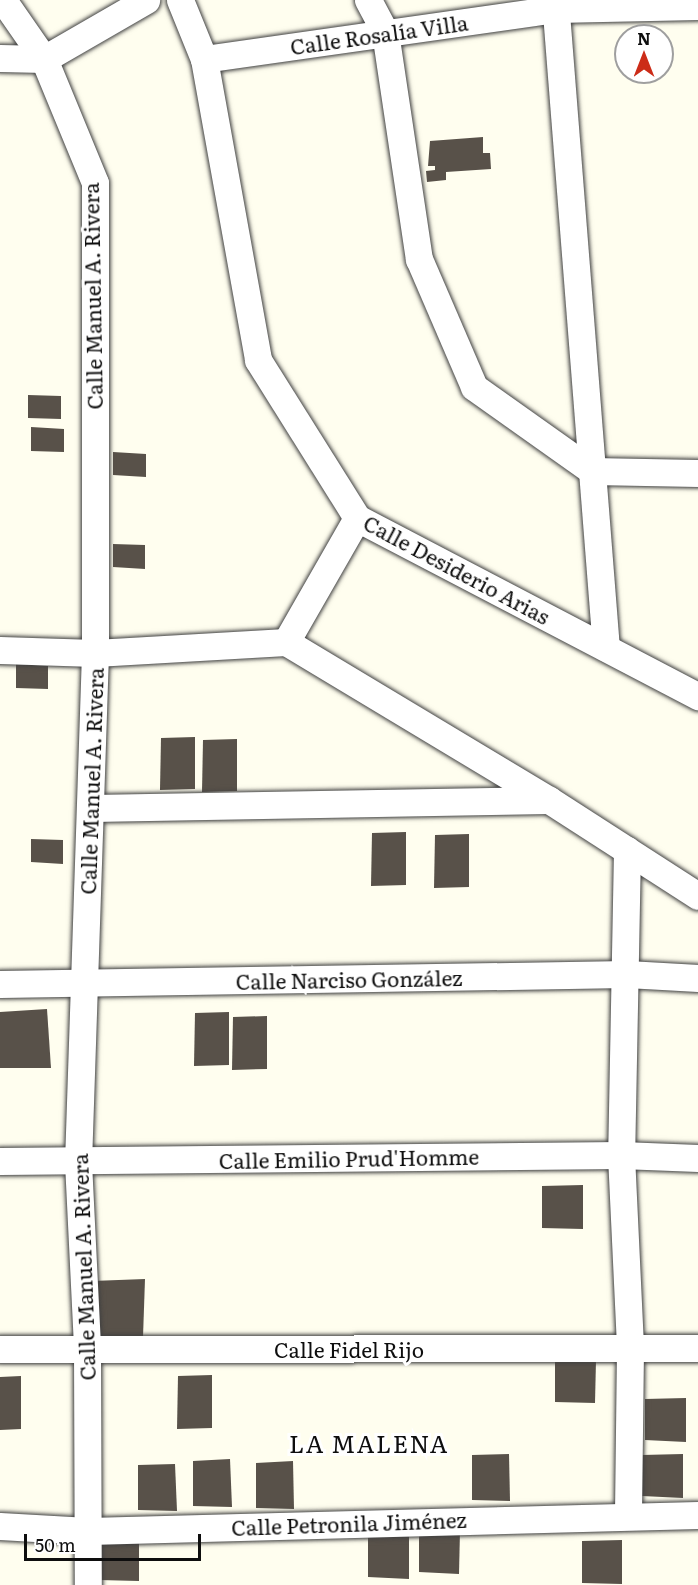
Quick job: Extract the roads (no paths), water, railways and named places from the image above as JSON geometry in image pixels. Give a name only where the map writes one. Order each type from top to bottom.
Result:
[{"type":"street","name":"Calle Manuel A. Rivera","points":[[3,0],[44,59],[95,183],[95,653],[78,1162],[87,1349],[88,1585]]},
{"type":"street","points":[[0,58],[44,59],[146,0]]},
{"type":"street","name":"Calle Desiderio Arias","points":[[180,0],[204,59],[258,360],[357,518],[698,696]]},
{"type":"street","points":[[368,0],[385,32],[419,259],[474,387],[592,471],[698,473]]},
{"type":"street","points":[[555,4],[606,647]]},
{"type":"street","name":"Calle Rosalía Villa","points":[[204,59],[555,4],[698,6]]},
{"type":"street","points":[[286,642],[357,518]]},
{"type":"street","points":[[0,650],[95,653],[286,642],[549,800],[698,896]]},
{"type":"street","points":[[91,808],[549,800]]},
{"type":"street","points":[[627,850],[627,974],[621,1155],[630,1349],[628,1515]]},
{"type":"street","name":"Calle Narciso González","points":[[0,984],[627,974],[698,978]]},
{"type":"street","name":"Calle Emilio Prud'Homme","points":[[0,1161],[621,1155],[698,1158]]},
{"type":"street","name":"Calle Fidel Rijo","points":[[0,1349],[698,1348]]},
{"type":"street","name":"Calle Petronila Jiménez","points":[[0,1526],[88,1531],[628,1515],[698,1515]]},
{"type":"district","name":"LA MALENA","points":[[369,1443]]}]
